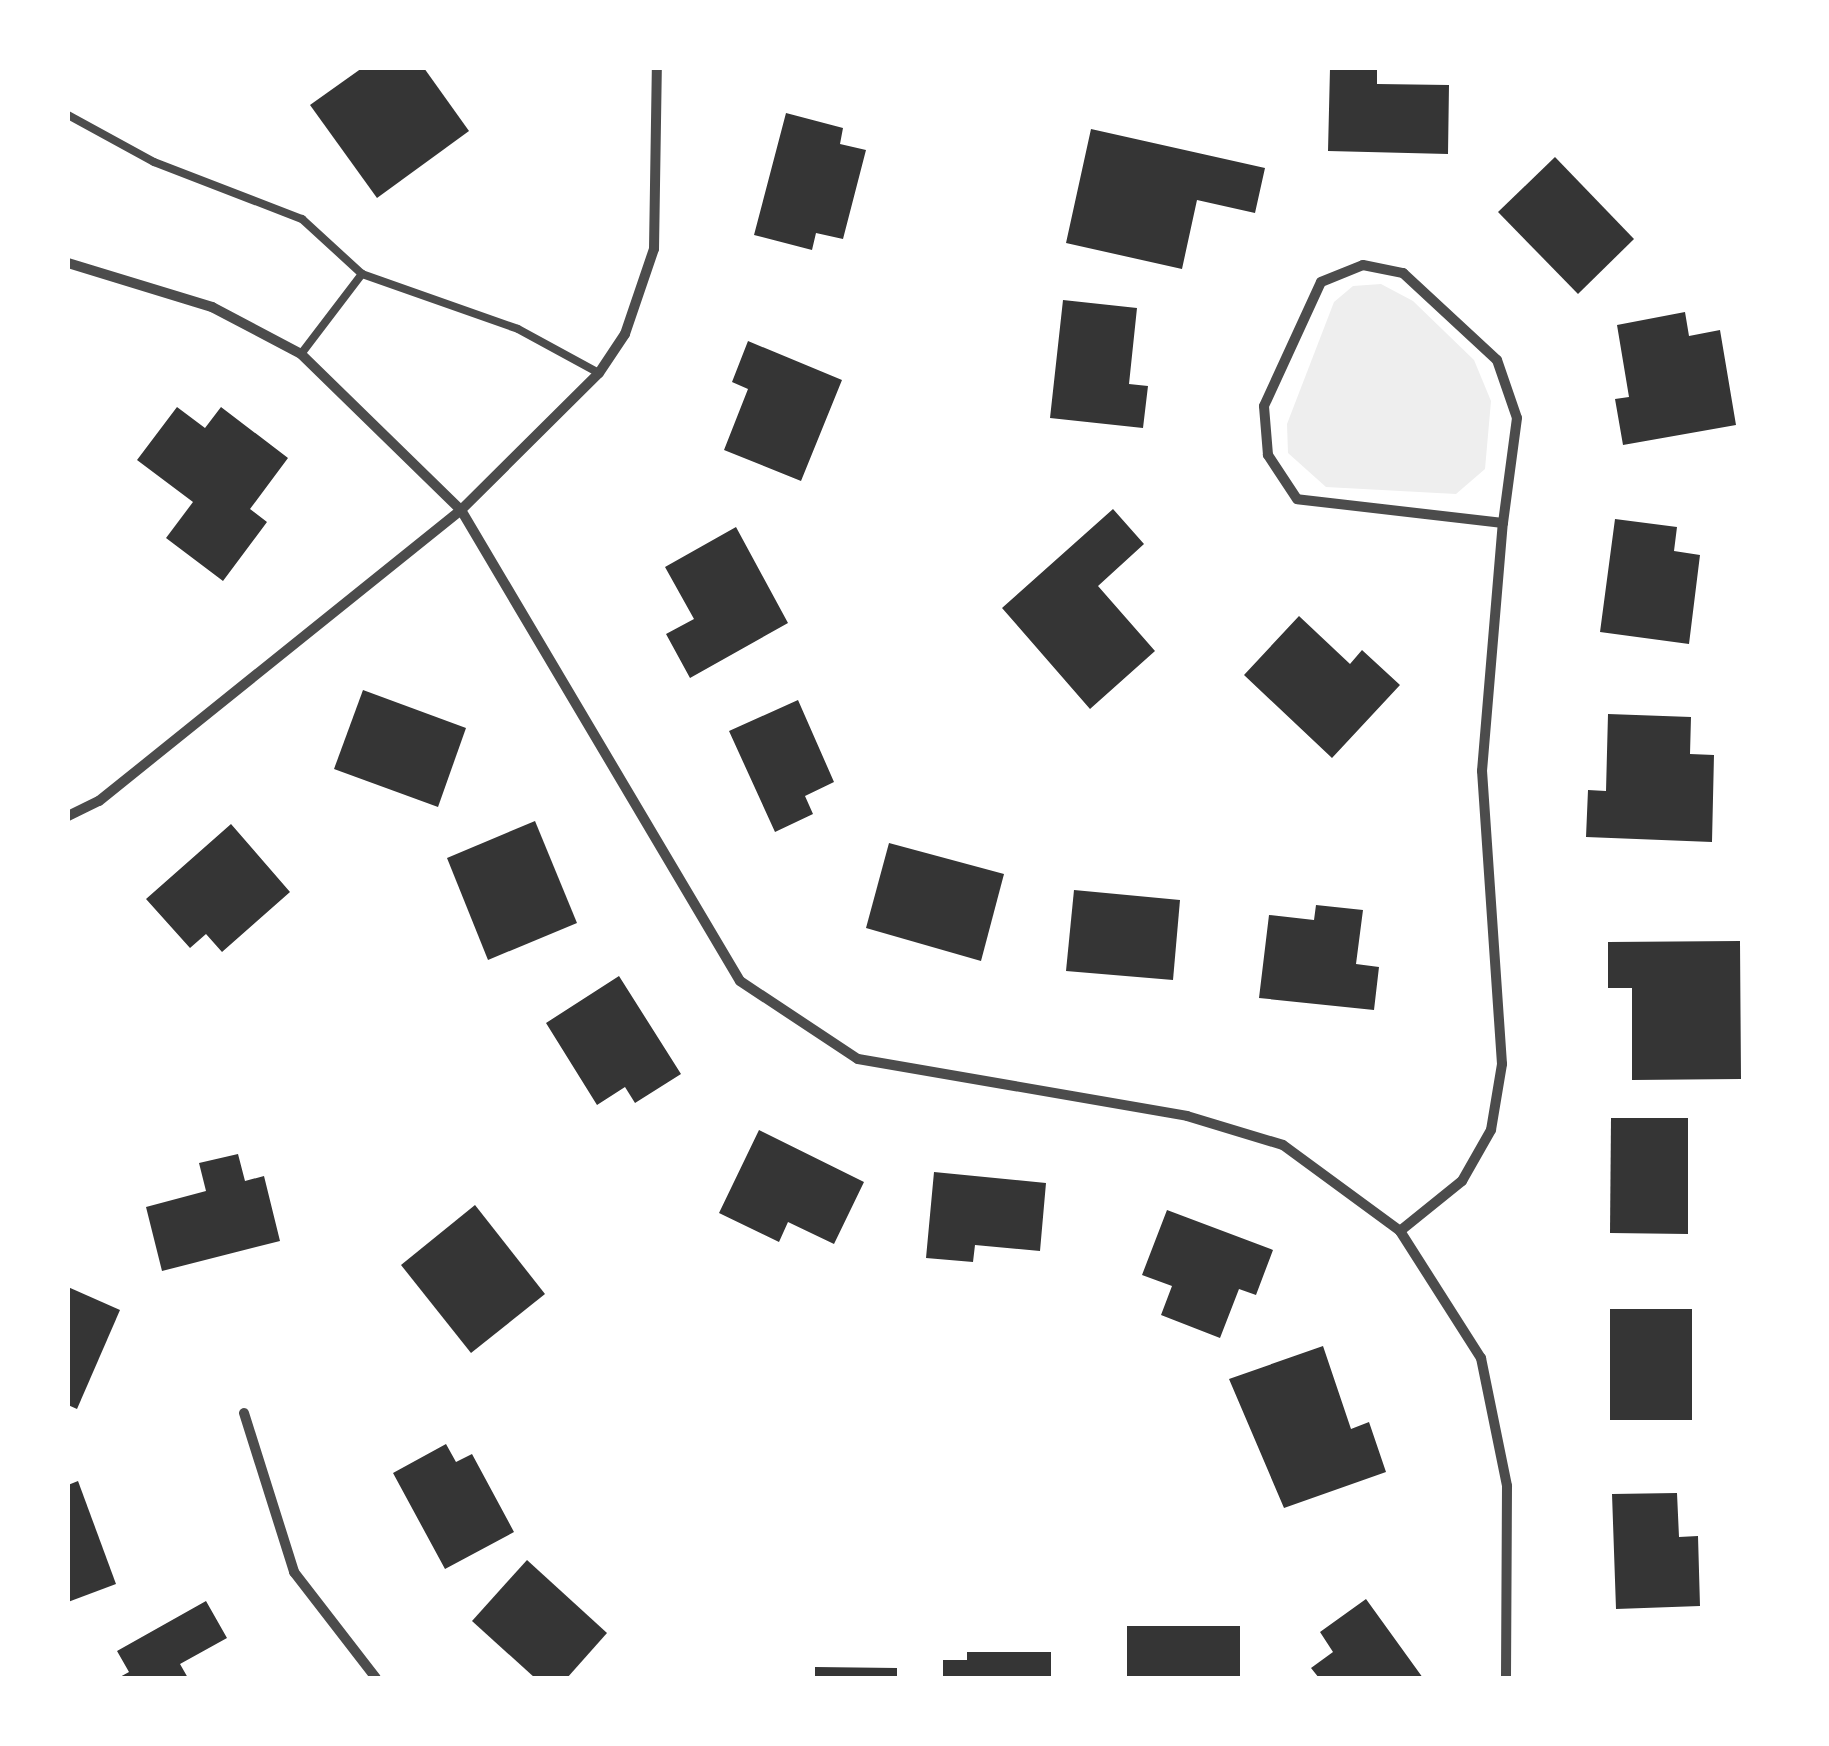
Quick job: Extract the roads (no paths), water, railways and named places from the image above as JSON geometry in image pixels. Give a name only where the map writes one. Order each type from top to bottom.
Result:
[{"type":"street","points":[[68,816],[99,801],[460,510],[599,373],[625,334],[654,248],[657,68]]},
{"type":"street","points":[[68,263],[212,307],[301,354],[460,510],[740,981],[858,1059],[1187,1116],[1282,1145],[1400,1230],[1481,1358],[1508,1486],[1506,1678]]},
{"type":"street","points":[[1400,1230],[1462,1181],[1491,1130],[1502,1064],[1482,771],[1503,523],[1517,418],[1497,360],[1403,272],[1363,265],[1320,282],[1264,406],[1268,455],[1296,499],[1503,523]]},
{"type":"street","points":[[244,1412],[294,1572],[376,1678]]},
{"type":"lane","points":[[68,116],[154,162],[302,219],[362,274],[518,330],[599,373]]},
{"type":"lane","points":[[301,354],[362,274]]}]
